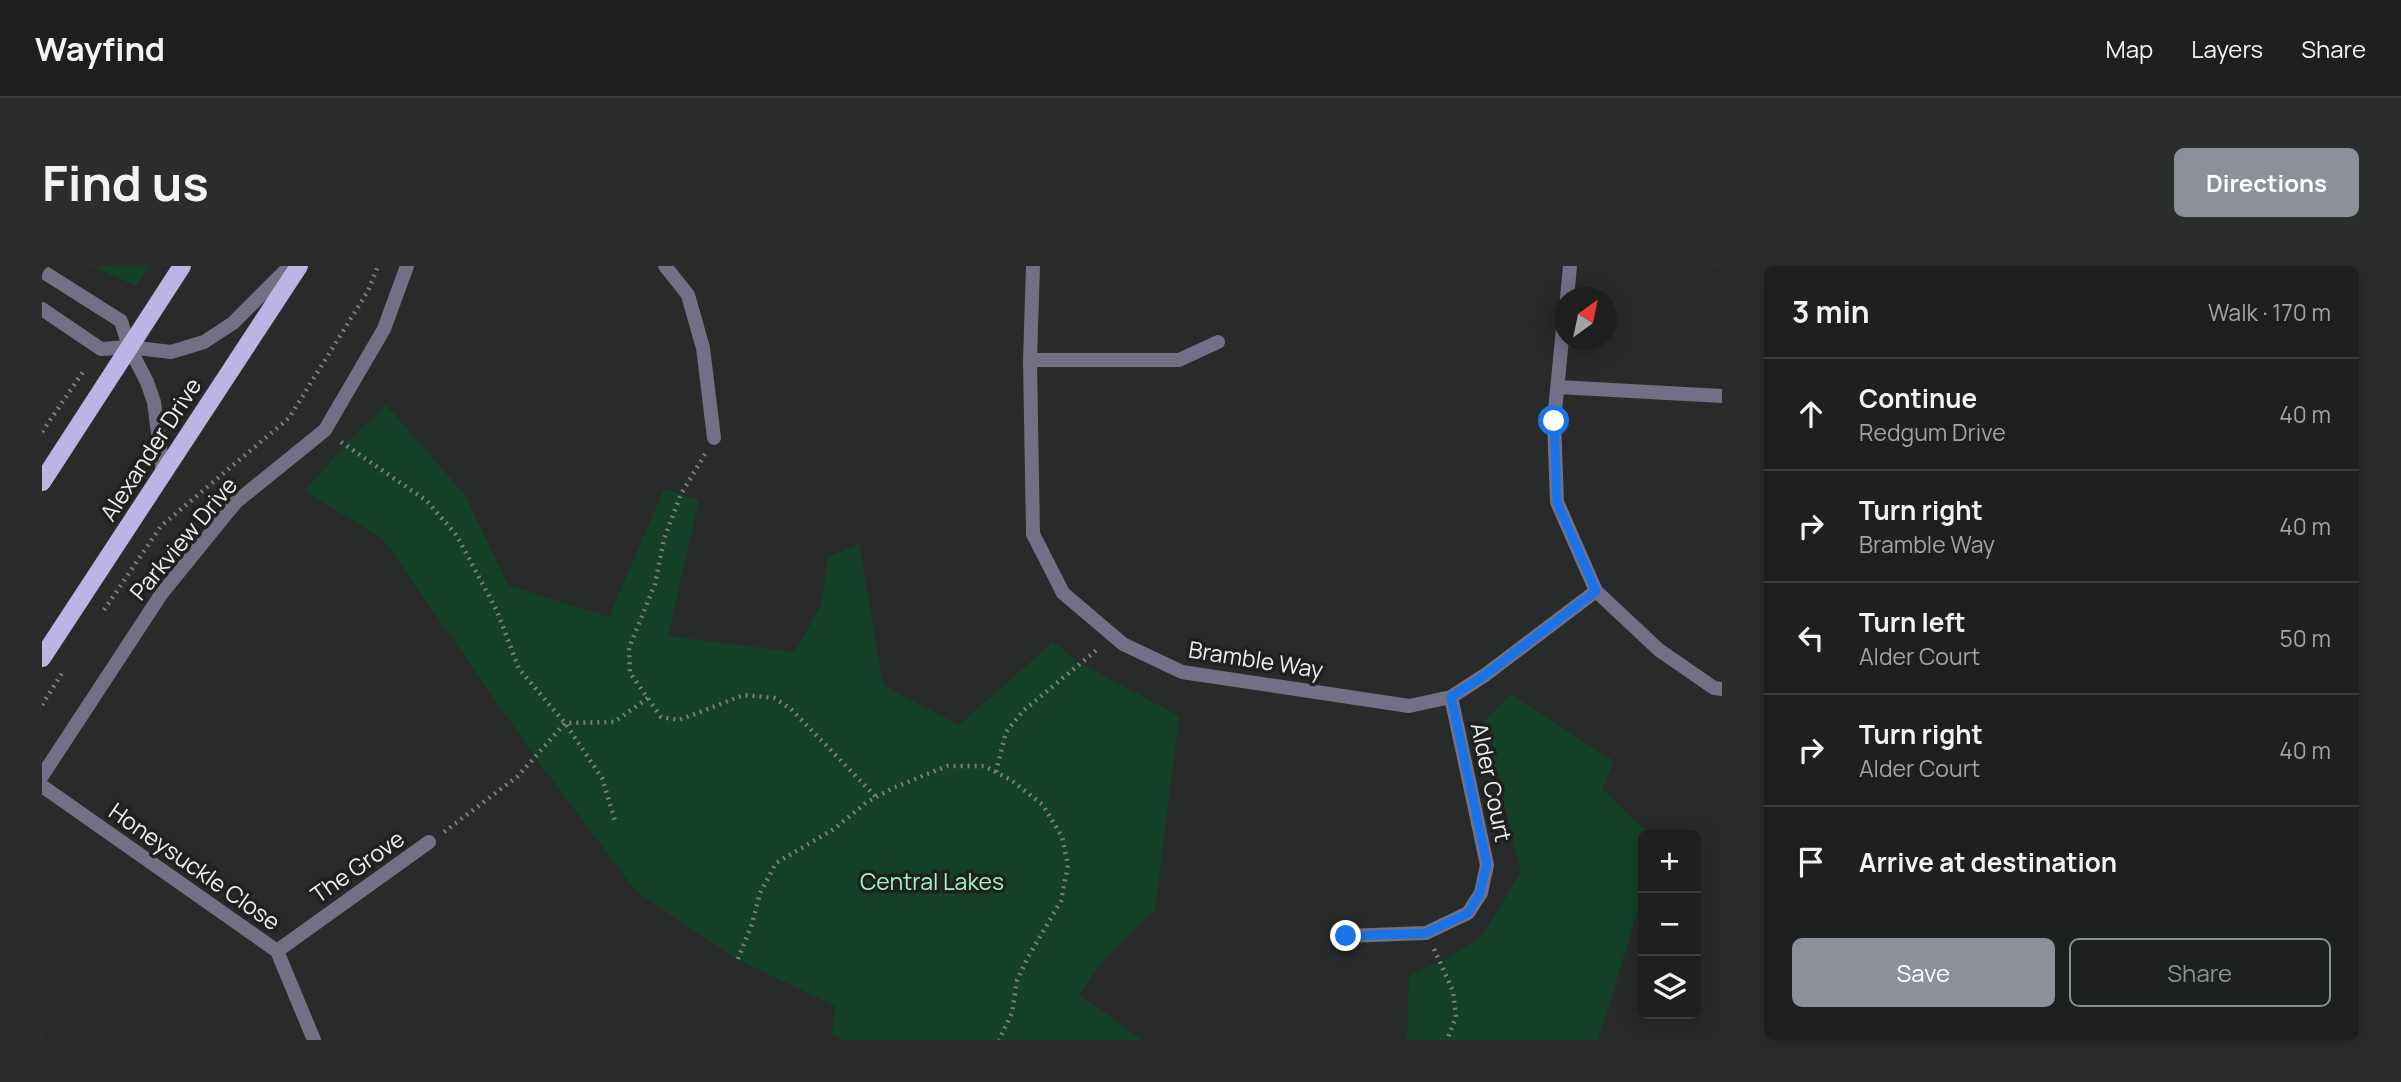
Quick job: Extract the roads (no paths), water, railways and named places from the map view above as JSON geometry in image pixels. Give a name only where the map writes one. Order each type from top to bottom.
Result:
[{"type":"main road","points":[[42,481],[182,266]]},
{"type":"main road","name":"Alexander Drive","points":[[42,658],[299,266]]},
{"type":"street","points":[[42,309],[101,349],[128,347],[171,352],[204,341],[233,323],[290,266]]},
{"type":"street","name":"Parkview Drive","points":[[42,776],[162,593],[236,502],[325,430],[384,329],[407,266]]},
{"type":"street","points":[[665,266],[688,295],[703,348],[714,438]]},
{"type":"street","name":"Bramble Way","points":[[1033,266],[1030,360],[1033,534],[1063,593],[1123,644],[1182,672],[1409,706],[1451,697],[1485,675],[1596,591]]},
{"type":"street","points":[[1568,287],[1570,266]]},
{"type":"street","points":[[42,271],[121,321],[128,347],[155,402],[163,473]]},
{"type":"street","points":[[1030,360],[1179,360],[1219,342]]},
{"type":"street","points":[[1561,350],[1554,421],[1557,502],[1596,591],[1659,650],[1714,688],[1722,689]]},
{"type":"street","points":[[1558,387],[1722,396]]},
{"type":"street","name":"Alder Court","points":[[1346,936],[1426,933],[1468,913],[1480,893],[1487,864],[1451,697]]},
{"type":"street","name":"Honeysuckle Close","points":[[42,786],[277,951],[314,1040]]},
{"type":"street","name":"The Grove","points":[[277,951],[429,842]]},
{"type":"park label","name":"Central Lakes","points":[[932,881]]}]
